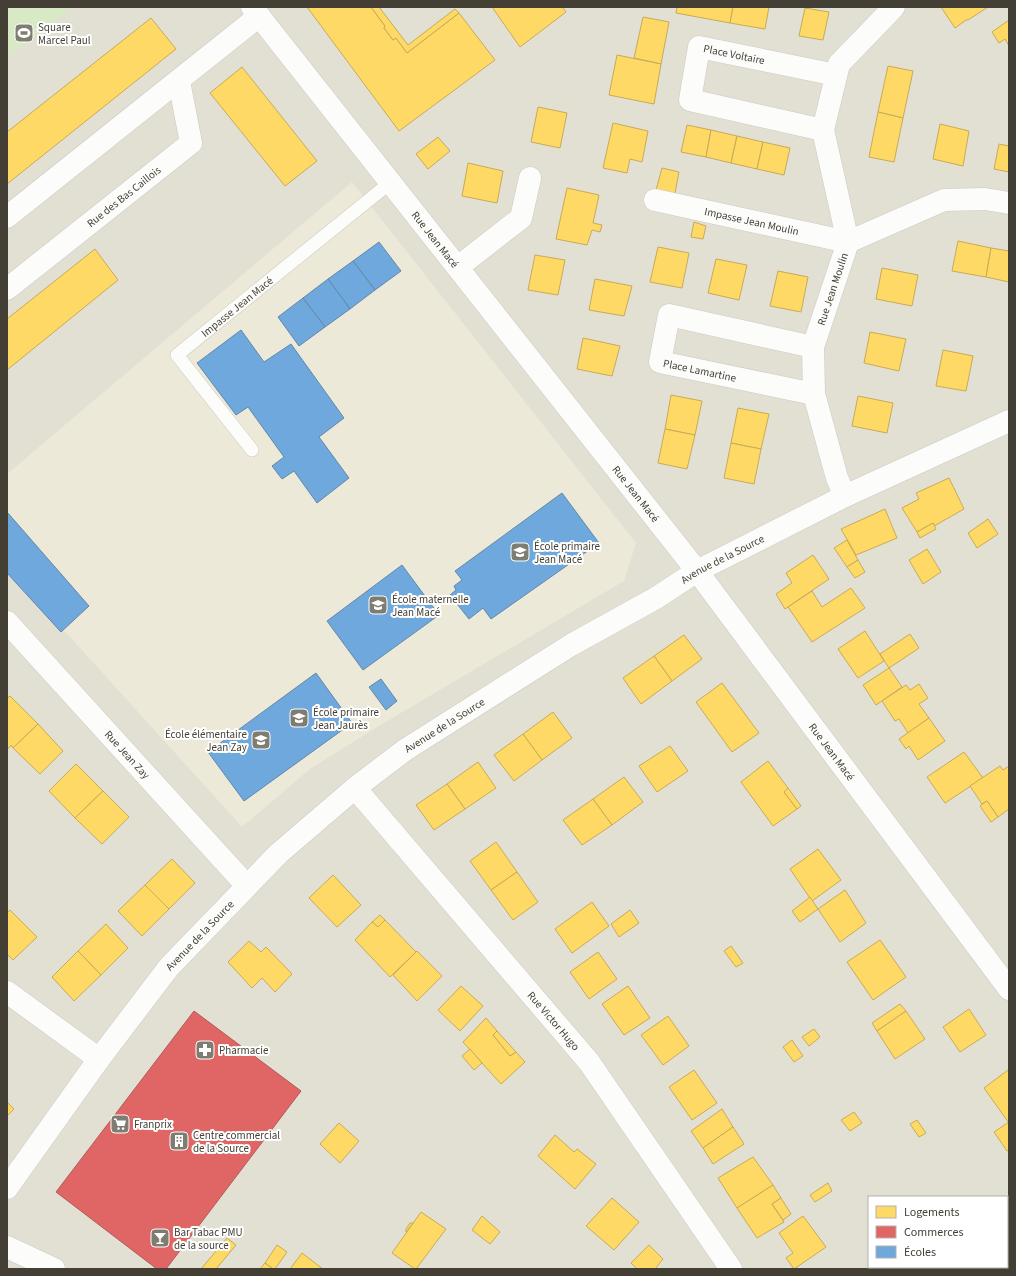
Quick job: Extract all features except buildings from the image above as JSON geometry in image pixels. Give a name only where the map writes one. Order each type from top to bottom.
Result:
[{"type":"street","name":"Rue Jean Moulin","points":[[845,496],[837,478],[814,394],[813,347],[848,242],[823,130],[839,64],[894,7]]},
{"type":"street","points":[[7,217],[179,81],[256,11]]},
{"type":"street","name":"Rue Jean Macé","points":[[256,11],[697,571],[1009,989]]},
{"type":"street","name":"Place Voltaire","points":[[823,130],[690,100],[699,47],[836,75]]},
{"type":"street","name":"Rue des Bas Caillois","points":[[7,289],[190,143],[179,81]]},
{"type":"street","points":[[458,267],[521,218],[530,178]]},
{"type":"street","points":[[848,242],[944,200],[985,199],[1009,203]]},
{"type":"street","name":"Impasse Jean Moulin","points":[[655,200],[848,242]]},
{"type":"street","name":"Place Lamartine","points":[[813,347],[669,315],[660,362],[814,394]]},
{"type":"street","name":"Avenue de la Source","points":[[7,1188],[99,1059],[169,967],[278,854],[355,788],[405,750],[571,645],[656,598],[697,571],[845,496],[1009,421]]},
{"type":"street","name":"Rue Jean Zay","points":[[7,622],[247,886]]},
{"type":"street","name":"Rue Victor Hugo","points":[[355,788],[589,1062],[731,1269]]},
{"type":"street","points":[[7,992],[99,1059]]},
{"type":"street","points":[[7,1247],[54,1269]]},
{"type":"lane","name":"Impasse Jean Macé","points":[[252,450],[177,355],[391,182]]},
{"type":"shaded area","points":[[7,7],[1009,7],[1009,1269],[7,1269]]},
{"type":"shaded area","points":[[352,182],[636,543],[624,581],[379,726],[310,769],[242,827],[7,569],[7,474]]},
{"type":"green space","name":"Square Marcel Paul","points":[[7,7],[73,7],[7,58]]},
{"type":"place","name":"Square Marcel Paul","points":[[24,33]]},
{"type":"place","name":"École primaire Jean Macé","points":[[520,552]]},
{"type":"place","name":"École maternelle Jean Macé","points":[[378,605]]},
{"type":"place","name":"École primaire Jean Jaurès","points":[[299,718]]},
{"type":"place","name":"École élémentaire Jean Zay","points":[[261,740]]},
{"type":"place","name":"Pharmacie","points":[[205,1050]]},
{"type":"place","name":"Franprix","points":[[120,1124]]},
{"type":"place","name":"Centre commercial de la Source","points":[[179,1141]]},
{"type":"place","name":"Bar Tabac PMU de la source","points":[[160,1238]]}]
